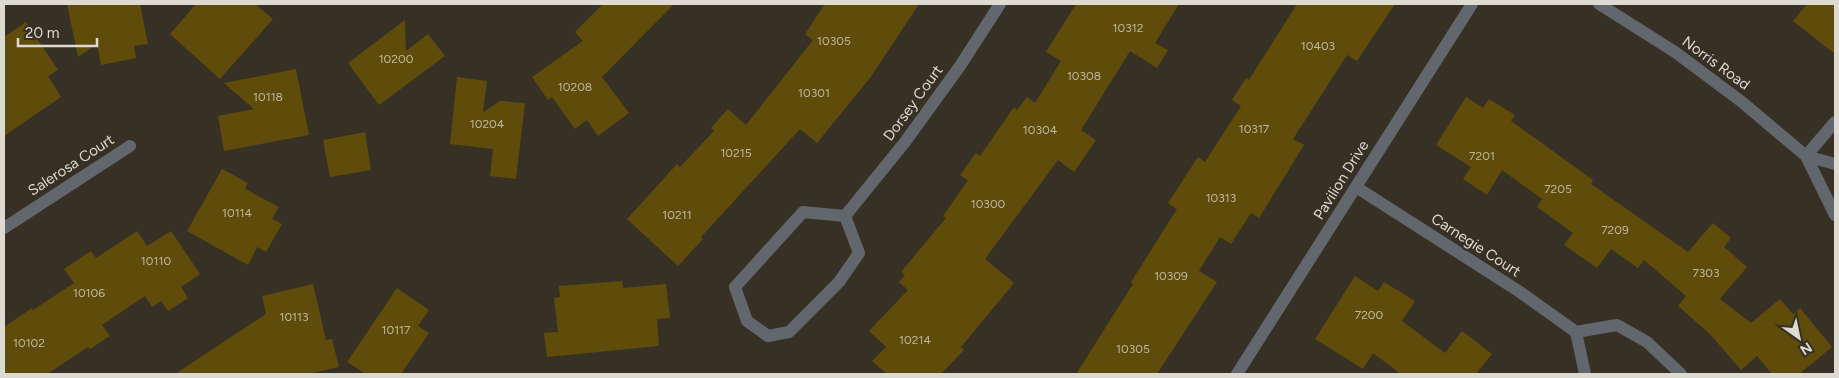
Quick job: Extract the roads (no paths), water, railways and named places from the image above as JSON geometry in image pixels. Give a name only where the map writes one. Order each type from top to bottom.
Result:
[{"type":"street","name":"Dorsey Court","points":[[846,216],[905,142],[960,66],[1000,4]]},
{"type":"street","name":"Pavilion Drive","points":[[1238,374],[1472,4]]},
{"type":"street","name":"Norris Road","points":[[1599,4],[1675,52],[1742,102],[1806,156],[1835,215]]},
{"type":"street","points":[[1806,156],[1835,122]]},
{"type":"street","name":"Salerosa Court","points":[[4,228],[130,146]]},
{"type":"street","name":"Norris Road","points":[[1806,156],[1835,164]]},
{"type":"street","name":"Carnegie Court","points":[[1356,188],[1520,292],[1576,332]]},
{"type":"street","points":[[803,212],[846,216],[859,253],[839,282],[789,332],[768,336],[747,321],[735,287],[803,212]]},
{"type":"street","points":[[1584,374],[1576,332],[1617,325],[1647,342],[1681,374]]}]
